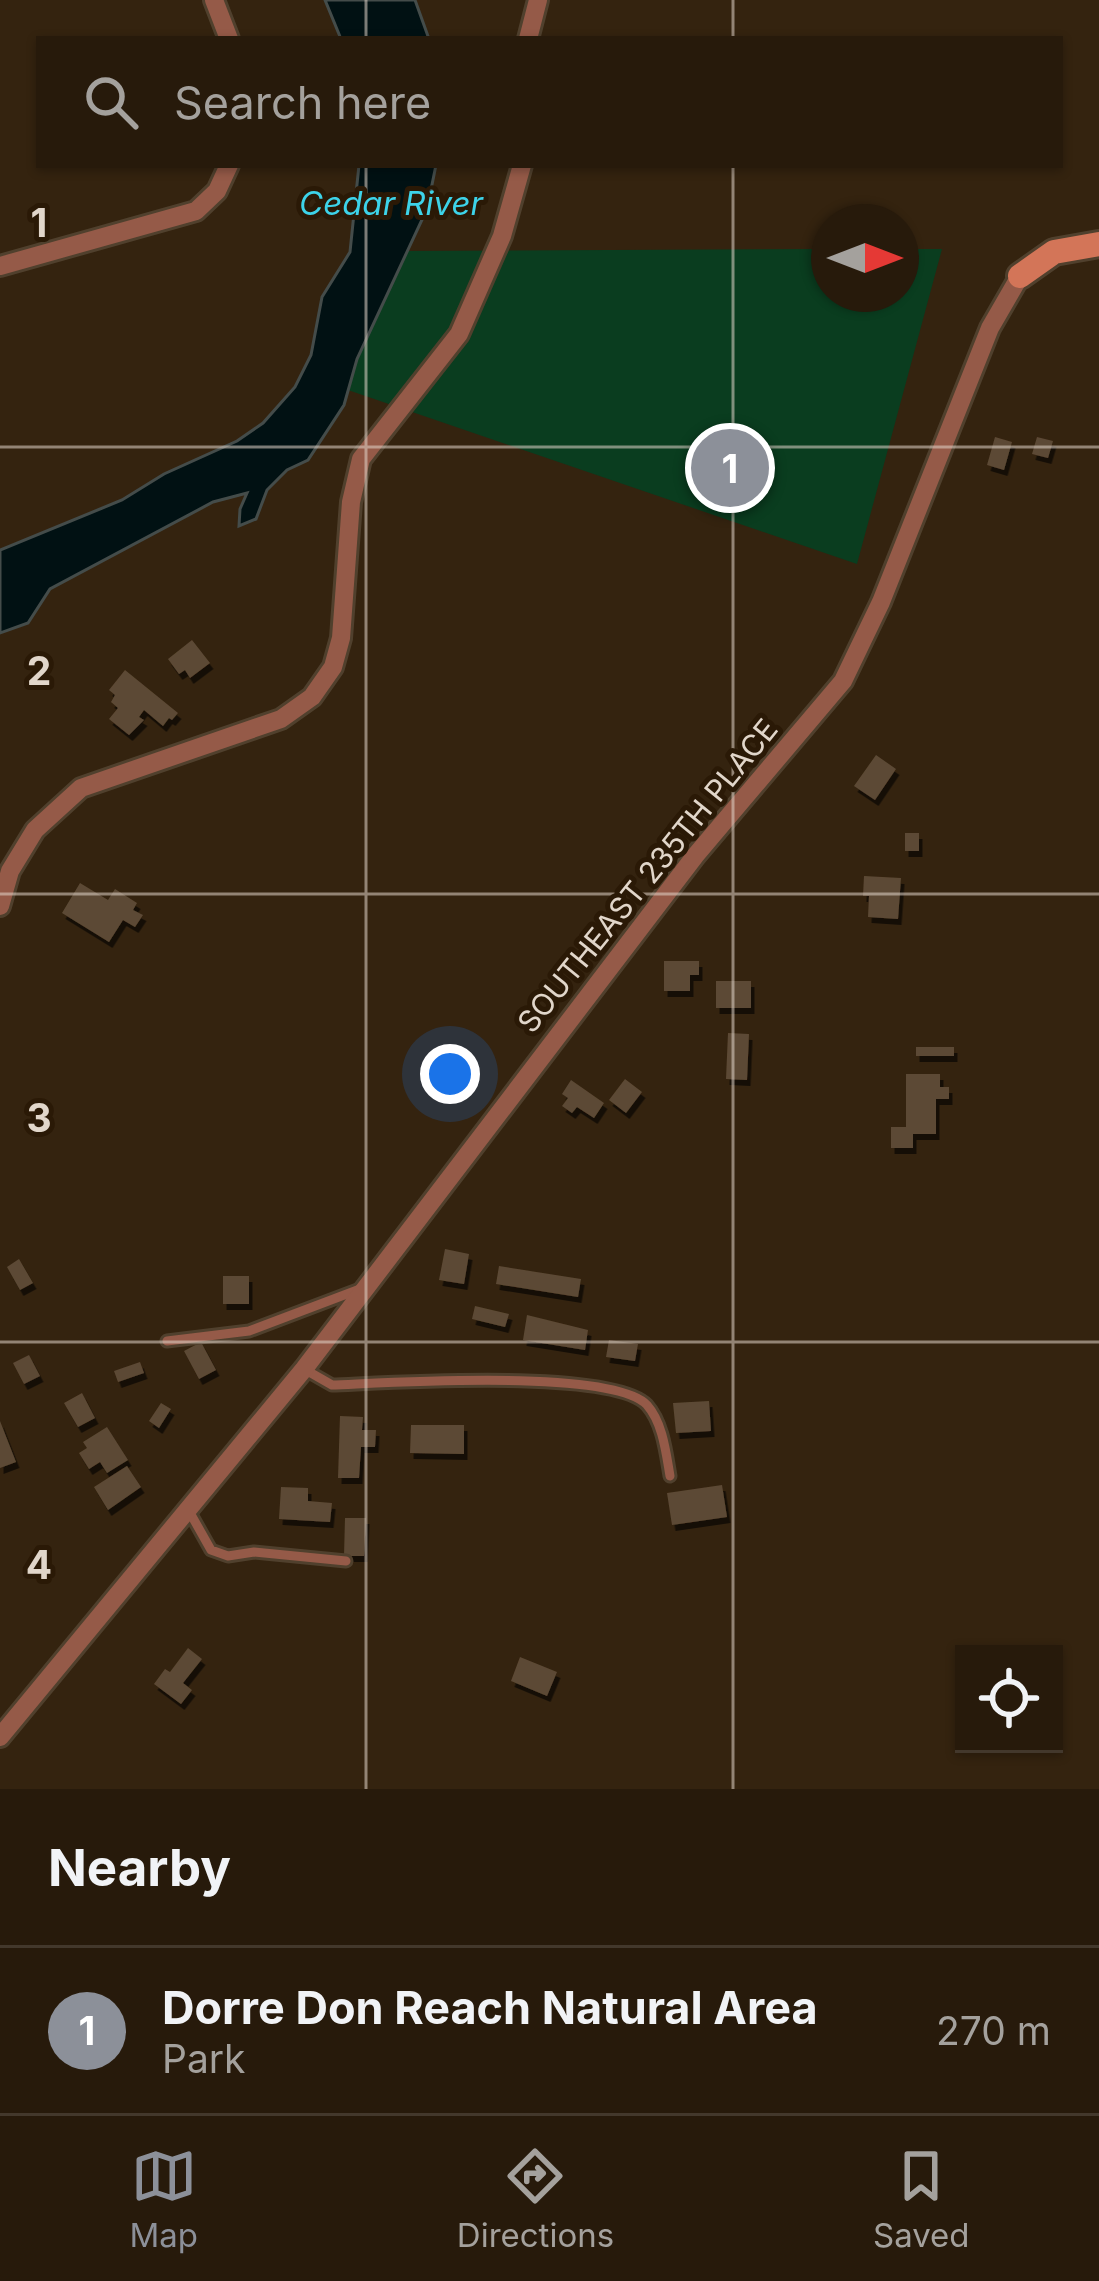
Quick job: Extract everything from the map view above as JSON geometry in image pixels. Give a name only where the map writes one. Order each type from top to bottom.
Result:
[{"type":"street","points":[[214,0],[228,36]]},
{"type":"street","points":[[529,36],[538,0]]},
{"type":"street","points":[[0,266],[196,212],[217,191],[228,168]]},
{"type":"street","points":[[0,906],[10,871],[35,830],[81,788],[281,719],[312,697],[333,667],[341,638],[351,502],[361,460],[459,334],[502,236],[521,168]]},
{"type":"street","points":[[1020,276],[1054,252],[1099,244]]},
{"type":"street","name":"SOUTHEAST 235TH PLACE","points":[[0,1737],[304,1370],[695,856],[842,681],[881,602],[990,328],[1020,276]]},
{"type":"lane","points":[[167,1341],[249,1331],[349,1290],[366,1288]]},
{"type":"lane","points":[[304,1370],[332,1385],[538,1383],[624,1392],[649,1407],[664,1442],[670,1476]]},
{"type":"lane","points":[[189,1511],[212,1550],[228,1556],[254,1552],[346,1561]]},
{"type":"green space","points":[[811,249],[811,312],[919,312],[919,249],[942,249],[857,564],[345,389],[353,359],[406,251]]},
{"type":"water","points":[[325,0],[415,0],[428,36],[340,36]]},
{"type":"water","name":"Cedar River","points":[[359,168],[435,168],[427,209],[357,359],[344,405],[308,460],[287,470],[267,490],[256,519],[239,526],[247,493],[213,502],[50,589],[28,623],[0,633],[0,550],[122,500],[263,423],[295,387],[311,355],[322,297],[350,252]]},
{"type":"building","points":[[995,437],[1012,442],[1004,470],[987,465]]},
{"type":"building","points":[[1037,437],[1053,441],[1048,458],[1032,454]]},
{"type":"building","points":[[192,640],[210,663],[190,678],[185,670],[179,674],[168,659]]},
{"type":"building","points":[[125,670],[178,713],[172,720],[163,726],[144,710],[139,717],[144,720],[129,735],[109,719],[118,708],[109,690]]},
{"type":"building","points":[[876,755],[896,769],[875,800],[854,786]]},
{"type":"building","points":[[905,833],[919,833],[919,851],[905,851]]},
{"type":"building","points":[[864,876],[901,878],[898,919],[868,917]]},
{"type":"building","points":[[80,883],[108,900],[115,889],[137,903],[133,910],[143,915],[135,927],[123,920],[109,942],[62,913]]},
{"type":"building","points":[[664,961],[699,961],[699,975],[690,975],[690,991],[664,991]]},
{"type":"building","points":[[716,981],[751,981],[751,1008],[716,1008]]},
{"type":"building","points":[[728,1033],[749,1034],[747,1080],[726,1079]]},
{"type":"building","points":[[916,1047],[954,1047],[954,1056],[916,1056]]},
{"type":"building","points":[[906,1074],[940,1074],[940,1087],[949,1087],[949,1099],[936,1099],[936,1134],[913,1134],[913,1148],[891,1148],[891,1127],[906,1127]]},
{"type":"building","points":[[625,1079],[642,1092],[626,1113],[609,1100]]},
{"type":"building","points":[[571,1080],[604,1103],[594,1118],[577,1107],[572,1113],[562,1106],[568,1098],[562,1094]]},
{"type":"building","points":[[445,1249],[469,1254],[464,1284],[439,1280]]},
{"type":"building","points":[[19,1259],[33,1283],[20,1290],[7,1267]]},
{"type":"building","points":[[499,1266],[581,1279],[578,1297],[496,1284]]},
{"type":"building","points":[[223,1276],[249,1276],[249,1304],[223,1304]]},
{"type":"building","points":[[475,1306],[509,1314],[505,1327],[472,1319]]},
{"type":"building","points":[[527,1315],[588,1330],[585,1350],[523,1340]]},
{"type":"building","points":[[609,1340],[638,1344],[635,1361],[606,1357]]},
{"type":"building","points":[[201,1342],[216,1370],[199,1379],[184,1351]]},
{"type":"building","points":[[29,1355],[40,1376],[24,1384],[13,1363]]},
{"type":"building","points":[[140,1362],[144,1373],[118,1382],[114,1371]]},
{"type":"building","points":[[82,1393],[95,1418],[78,1427],[64,1403]]},
{"type":"building","points":[[709,1401],[711,1431],[676,1433],[673,1403]]},
{"type":"building","points":[[161,1403],[171,1409],[159,1428],[149,1421]]},
{"type":"building","points":[[340,1416],[363,1417],[362,1430],[376,1430],[375,1447],[361,1447],[359,1478],[338,1478]]},
{"type":"building","points":[[0,1421],[16,1462],[0,1468]]},
{"type":"building","points":[[411,1425],[464,1425],[464,1454],[410,1453]]},
{"type":"building","points":[[107,1427],[128,1460],[107,1473],[100,1462],[89,1469],[79,1453],[87,1448],[83,1442]]},
{"type":"building","points":[[127,1466],[141,1487],[108,1510],[94,1487]]},
{"type":"building","points":[[722,1485],[727,1517],[672,1525],[667,1493]]},
{"type":"building","points":[[281,1487],[308,1488],[308,1501],[332,1503],[330,1522],[279,1519]]},
{"type":"building","points":[[345,1518],[366,1518],[364,1556],[344,1556]]},
{"type":"building","points":[[188,1648],[202,1659],[183,1683],[192,1690],[181,1704],[154,1684]]},
{"type":"building","points":[[520,1657],[557,1672],[547,1696],[511,1681]]},
{"type":"place","name":"Dorre Don Reach Natural Area","points":[[730,468]]}]
